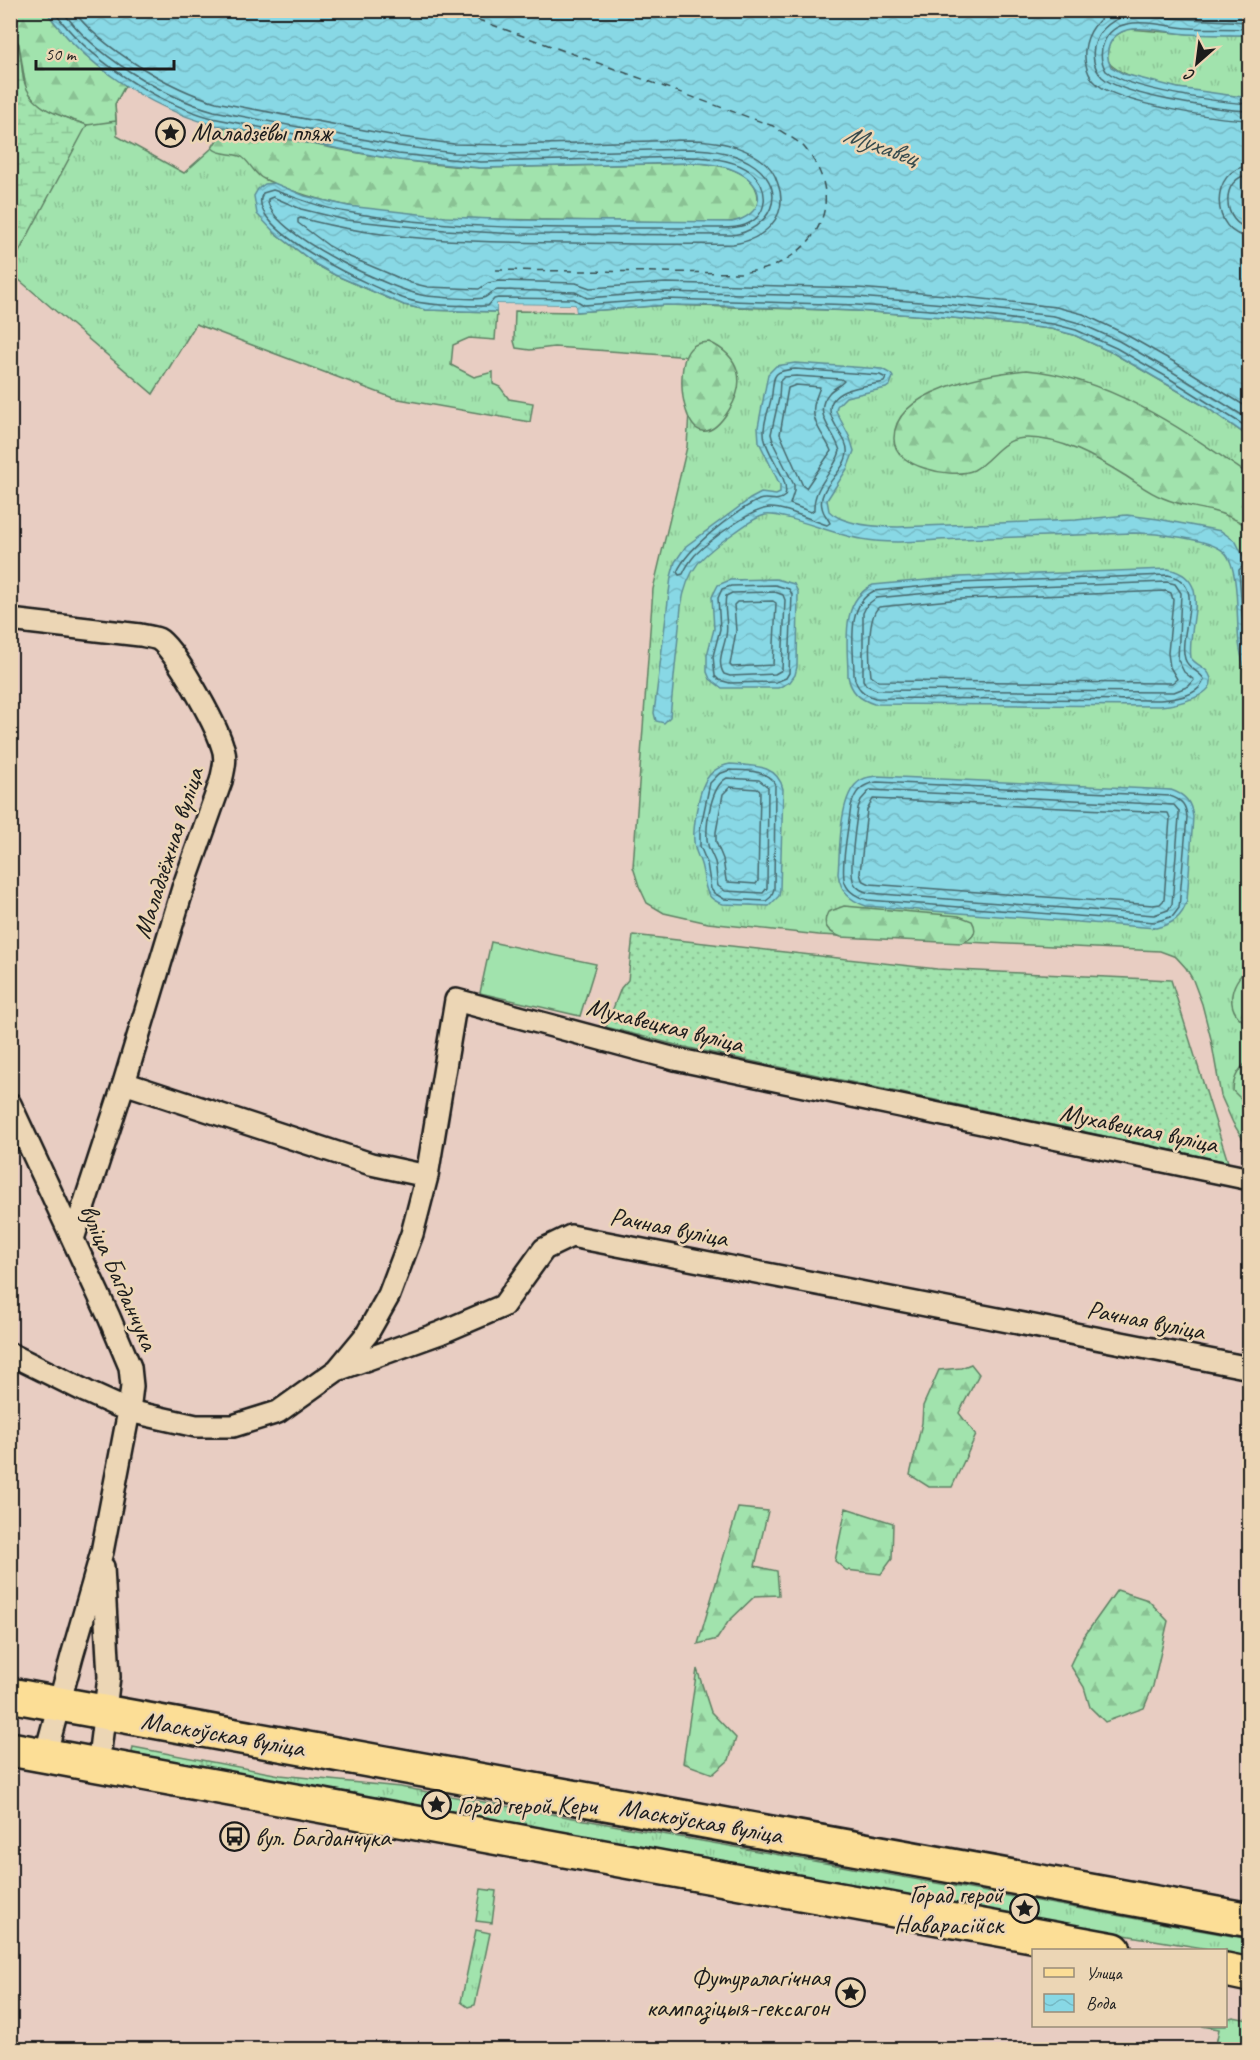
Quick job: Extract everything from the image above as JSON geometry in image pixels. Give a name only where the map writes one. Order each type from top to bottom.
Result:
[{"type":"main road","name":"Маскоўская вуліца","points":[[10,1695],[1250,1920]]},
{"type":"main road","name":"Маскоўская вуліца","points":[[10,1749],[1108,1949]]},
{"type":"main road","points":[[1227,1970],[1250,1975]]},
{"type":"street","name":"Маладзёжная вуліца","points":[[10,620],[158,639],[170,649],[188,677],[222,745],[226,763],[183,888],[124,1083],[73,1239]]},
{"type":"street","name":"Мухавецкая вуліца","points":[[337,1370],[367,1334],[389,1295],[412,1234],[427,1176],[456,1000],[675,1059],[1250,1179]]},
{"type":"street","points":[[124,1083],[371,1164],[427,1176]]},
{"type":"street","name":"вуліца Багданчука","points":[[10,1104],[130,1367],[132,1386],[102,1552],[45,1756]]},
{"type":"street","name":"Рачная вуліца","points":[[10,1354],[129,1411],[196,1426],[232,1426],[278,1412],[337,1370],[440,1333],[504,1305],[544,1250],[571,1236],[1250,1368]]},
{"type":"street","name":"вуліца Багданчука","points":[[98,1766],[109,1677],[102,1552]]},
{"type":"green space","points":[[10,11],[46,11],[82,51],[126,84],[115,104],[116,121],[87,125],[49,112],[35,101],[26,89],[19,44],[11,31]]},
{"type":"green space","points":[[11,11],[46,11],[73,41],[126,84],[115,104],[117,136],[184,173],[212,148],[225,127],[397,160],[275,233],[317,265],[404,305],[426,310],[497,312],[495,340],[469,338],[453,345],[451,365],[474,377],[493,372],[493,384],[500,387],[509,399],[533,403],[530,422],[393,398],[196,324],[153,394],[11,273]]},
{"type":"green space","points":[[1129,29],[1190,34],[1249,35],[1249,98],[1173,87],[1132,76],[1117,69],[1108,61],[1109,45],[1115,37]]},
{"type":"green space","points":[[11,31],[19,48],[23,76],[31,96],[47,110],[87,125],[11,267]]},
{"type":"green space","points":[[225,127],[353,152],[449,166],[481,168],[700,163],[729,168],[745,176],[755,187],[758,200],[757,206],[748,217],[726,222],[476,219],[366,209],[296,192],[261,177],[242,157],[219,152],[212,148]]},
{"type":"green space","points":[[666,305],[857,311],[944,317],[1051,329],[1074,335],[1113,353],[1206,407],[1249,437],[1249,1149],[1233,1123],[1221,1096],[1211,1039],[1193,980],[1176,957],[1160,951],[819,935],[708,923],[664,913],[647,903],[633,867],[653,589],[687,447],[692,357],[554,347],[530,350],[516,348],[514,341],[515,311],[576,312]]},
{"type":"green space","points":[[709,342],[734,362],[739,380],[735,400],[729,410],[714,427],[702,431],[693,425],[686,411],[682,374],[685,358],[692,347],[698,343]]},
{"type":"green space","points":[[1026,370],[1057,375],[1115,394],[1171,423],[1249,475],[1249,527],[1222,514],[1158,496],[1090,455],[1053,441],[1027,438],[1010,441],[974,470],[956,473],[919,466],[904,458],[897,450],[894,439],[898,422],[909,408],[926,396],[968,380]]},
{"type":"green space","points":[[844,906],[959,916],[972,921],[975,929],[968,940],[961,943],[841,937],[829,930],[825,921],[828,912]]},
{"type":"green space","points":[[633,935],[937,969],[1171,980],[1228,1162],[680,1046],[606,1027],[621,988],[628,980]]},
{"type":"green space","points":[[491,942],[596,964],[580,1016],[480,993]]},
{"type":"green space","points":[[1249,967],[1249,1025],[1235,1012],[1232,997],[1237,981]]},
{"type":"green space","points":[[1249,1060],[1249,1107],[1233,1091],[1237,1074]]},
{"type":"green space","points":[[971,1364],[979,1374],[959,1413],[976,1435],[952,1487],[929,1487],[910,1475],[922,1423],[923,1406],[939,1370],[961,1368]]},
{"type":"green space","points":[[738,1508],[768,1511],[755,1566],[777,1571],[779,1595],[755,1596],[728,1622],[717,1639],[698,1644]]},
{"type":"green space","points":[[846,1508],[893,1523],[892,1559],[881,1574],[846,1570],[835,1561]]},
{"type":"green space","points":[[1117,1590],[1148,1600],[1168,1621],[1153,1686],[1144,1708],[1105,1722],[1090,1707],[1084,1687],[1070,1665],[1083,1638]]},
{"type":"green space","points":[[697,1669],[711,1712],[736,1738],[729,1760],[713,1774],[683,1763]]},
{"type":"green space","points":[[133,1747],[280,1775],[400,1787],[1249,1939],[1249,1957],[1227,1952],[1227,1949],[1209,1949],[1130,1936],[132,1753]]},
{"type":"green space","points":[[481,1889],[496,1891],[492,1923],[476,1921]]},
{"type":"green space","points":[[476,1930],[490,1933],[475,2005],[468,2007],[461,2002]]},
{"type":"green space","points":[[1233,2017],[1249,2020],[1249,2049],[1215,2049],[1219,2029],[1208,2027],[1227,2027],[1227,2019]]},
{"type":"water","name":"Мухавец","points":[[46,11],[1249,11],[1249,35],[1127,30],[1116,35],[1112,40],[1108,55],[1111,67],[1124,74],[1178,88],[1249,98],[1249,188],[1243,192],[1241,200],[1250,217],[1249,437],[1206,407],[1113,353],[1074,335],[1051,329],[944,317],[728,306],[666,305],[576,312],[575,305],[497,304],[497,312],[426,310],[404,305],[317,265],[275,233],[257,214],[254,196],[258,189],[265,184],[274,183],[305,196],[348,206],[446,217],[732,222],[751,213],[756,207],[758,193],[748,178],[732,169],[714,164],[481,168],[397,160],[210,124],[163,107],[119,81],[79,49]]},
{"type":"water","points":[[795,363],[882,369],[893,377],[886,388],[846,397],[837,406],[836,411],[854,451],[847,469],[827,500],[829,511],[835,516],[872,526],[898,527],[1076,520],[1127,515],[1221,531],[1236,542],[1249,568],[1249,688],[1239,643],[1233,569],[1224,552],[1206,543],[1167,535],[1133,533],[886,542],[851,537],[784,517],[765,515],[748,523],[713,548],[692,572],[681,607],[670,717],[664,723],[656,721],[654,713],[671,577],[675,562],[686,546],[750,499],[761,493],[776,495],[780,493],[780,485],[759,442],[758,427],[768,374],[776,366]]},
{"type":"water","points":[[1168,569],[1182,574],[1191,583],[1195,593],[1191,658],[1209,674],[1211,682],[1203,694],[1194,698],[1160,706],[874,704],[856,694],[849,682],[847,638],[850,613],[862,592],[873,585],[959,577]]},
{"type":"water","points":[[776,579],[794,584],[798,592],[795,675],[790,682],[778,688],[722,688],[710,679],[707,672],[707,655],[714,629],[712,597],[718,585],[730,580]]},
{"type":"water","points":[[730,764],[769,770],[775,774],[783,789],[780,889],[779,896],[769,906],[723,904],[712,898],[705,885],[694,845],[698,805],[705,782],[714,771]]},
{"type":"water","points":[[877,776],[1176,792],[1187,800],[1193,817],[1185,907],[1176,919],[1156,928],[860,904],[850,898],[839,880],[841,827],[846,803],[855,785],[865,778]]},
{"type":"pier","points":[[497,304],[575,305],[576,312],[573,312],[572,308],[500,307],[500,313],[497,315]]},
{"type":"ferry route","points":[[451,10],[773,126],[804,147],[816,164],[823,182],[825,199],[823,215],[816,230],[806,244],[791,256],[766,268],[742,273],[496,270]]},
{"type":"place","name":"Маладзёвы пляж","points":[[170,132]]},
{"type":"place","name":"Горад герой Керч","points":[[436,1805]]},
{"type":"place","name":"вул. Багданчука","points":[[234,1837]]},
{"type":"place","name":"Горад герой Наварасійск","points":[[1024,1909]]},
{"type":"place","name":"Футуралагічная кампазіцыя-гексагон","points":[[850,1992]]}]
